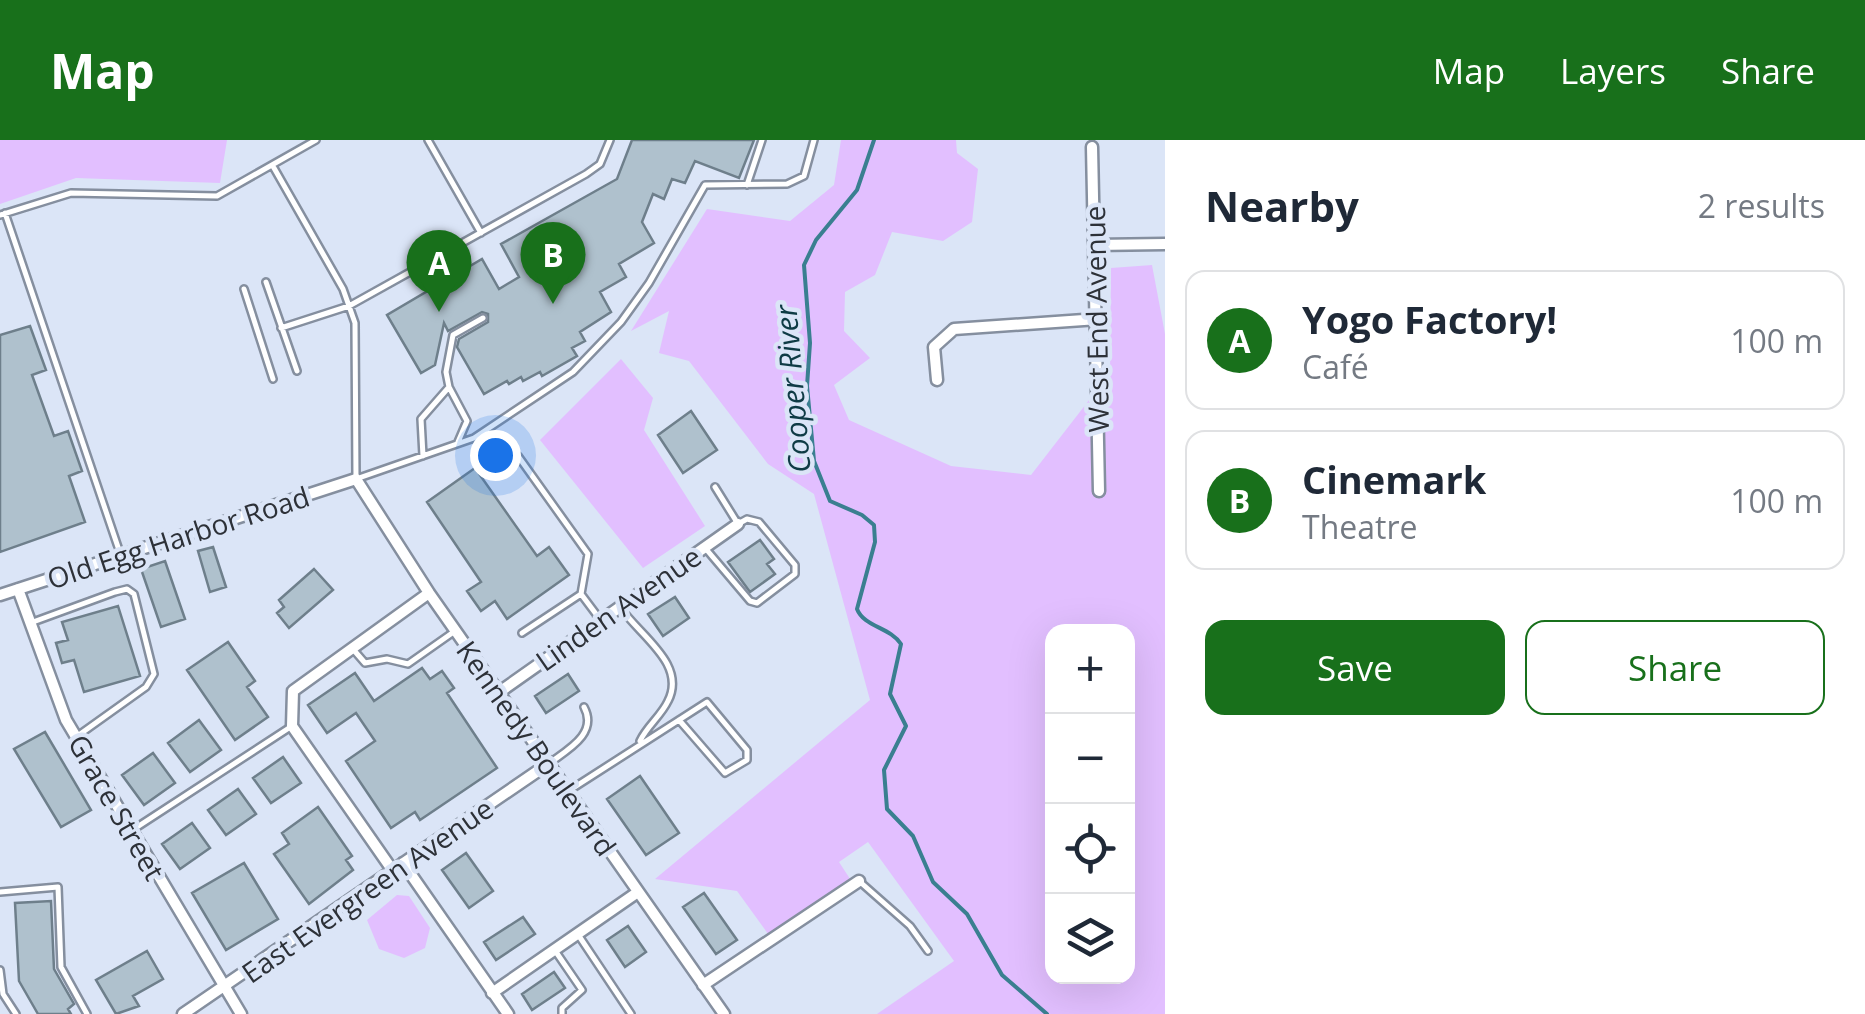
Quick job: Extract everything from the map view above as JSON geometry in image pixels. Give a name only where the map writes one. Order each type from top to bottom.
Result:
[{"type":"street","name":"West End Avenue","points":[[1092,147],[1098,491]]},
{"type":"street","points":[[1095,245],[1165,244]]},
{"type":"street","points":[[937,380],[934,348],[954,330],[1098,319]]},
{"type":"street","name":"Old Egg Harbor Road","points":[[0,595],[356,479]]},
{"type":"street","name":"Kennedy Boulevard","points":[[356,479],[428,593],[724,1014]]},
{"type":"street","name":"Linden Avenue","points":[[498,693],[599,618],[738,524]]},
{"type":"street","name":"Grace Street","points":[[18,589],[43,666],[76,736],[241,1014]]},
{"type":"street","points":[[393,871],[292,726],[293,691],[428,593]]},
{"type":"street","name":"East Evergreen Avenue","points":[[183,1014],[548,764]]},
{"type":"street","points":[[403,864],[508,1014]]},
{"type":"street","points":[[704,985],[859,882]]},
{"type":"street","points":[[492,993],[638,892]]},
{"type":"lane","points":[[121,556],[3,214],[71,193],[217,196],[274,168],[316,140]]},
{"type":"lane","points":[[428,140],[481,234]]},
{"type":"lane","points":[[281,328],[349,306],[481,234],[600,164],[610,140]]},
{"type":"lane","points":[[747,185],[762,140]]},
{"type":"lane","points":[[274,168],[349,306],[357,348],[356,479],[474,438],[585,359],[649,282],[706,185],[787,184],[804,176],[814,140]]},
{"type":"lane","points":[[266,282],[297,371]]},
{"type":"lane","points":[[244,289],[273,379]]},
{"type":"lane","points":[[457,444],[467,421],[449,388],[446,372],[452,335],[483,318]]},
{"type":"lane","points":[[423,456],[420,419],[449,388]]},
{"type":"lane","points":[[518,456],[588,554],[580,594],[522,632]]},
{"type":"lane","points":[[704,547],[743,598],[757,604],[790,580],[795,565],[759,522],[747,518],[738,524],[715,486]]},
{"type":"lane","points":[[30,623],[115,592],[127,589],[134,594],[154,674],[146,687],[76,736]]},
{"type":"lane","points":[[580,594],[599,618]]},
{"type":"lane","points":[[619,605],[648,644],[668,660],[673,672],[669,700],[639,744]]},
{"type":"lane","points":[[352,648],[365,663],[387,659],[408,664],[455,631]]},
{"type":"lane","points":[[567,792],[639,744],[707,702],[747,750],[747,760],[726,773],[679,720]]},
{"type":"lane","points":[[548,764],[587,730],[590,717],[584,707]]},
{"type":"lane","points":[[130,832],[292,726]]},
{"type":"lane","points":[[859,882],[910,926],[928,952]]},
{"type":"lane","points":[[0,892],[58,887],[61,967],[87,1014]]},
{"type":"lane","points":[[577,934],[632,1014]]},
{"type":"lane","points":[[554,950],[582,990],[562,1008],[562,1014]]},
{"type":"lane","points":[[0,970],[3,994],[16,1014]]},
{"type":"shaded area","points":[[0,140],[227,140],[220,183],[76,178],[0,204]]},
{"type":"shaded area","points":[[841,140],[956,140],[957,153],[978,169],[972,222],[943,241],[892,232],[875,275],[845,292],[844,331],[870,358],[834,385],[849,420],[951,466],[1031,475],[1110,373],[1111,268],[1152,265],[1165,334],[1165,1014],[877,1014],[954,961],[868,842],[839,862],[854,885],[771,938],[737,891],[655,879],[870,700],[814,494],[768,464],[689,361],[659,353],[669,311],[631,331],[707,209],[790,221],[834,185]]},
{"type":"shaded area","points":[[621,359],[653,398],[644,430],[705,526],[643,568],[540,440]]},
{"type":"shaded area","points":[[397,895],[409,896],[430,928],[425,948],[404,958],[379,949],[367,920]]},
{"type":"building","points":[[632,140],[754,140],[739,178],[695,161],[685,183],[672,179],[664,199],[653,194],[642,222],[654,243],[619,264],[626,277],[600,292],[611,312],[580,332],[585,341],[572,348],[577,356],[542,376],[540,372],[523,381],[521,377],[509,384],[507,381],[484,394],[457,347],[459,339],[488,322],[488,314],[482,312],[448,331],[444,323],[435,365],[421,373],[387,315],[482,259],[499,289],[519,277],[501,244],[617,179]]},
{"type":"building","points":[[30,326],[46,370],[32,375],[54,436],[68,431],[82,471],[69,476],[85,522],[0,552],[0,335]]},
{"type":"building","points":[[691,411],[717,450],[683,473],[658,435]]},
{"type":"building","points":[[475,468],[537,556],[549,547],[569,575],[507,619],[495,601],[481,611],[467,591],[481,582],[427,502]]},
{"type":"building","points":[[760,540],[774,559],[767,564],[775,574],[750,592],[728,562]]},
{"type":"building","points":[[213,547],[226,587],[210,592],[198,551]]},
{"type":"building","points":[[165,561],[185,619],[161,627],[141,569]]},
{"type":"building","points":[[314,569],[333,590],[289,628],[277,613],[284,607],[279,600]]},
{"type":"building","points":[[675,597],[689,618],[663,636],[648,614]]},
{"type":"building","points":[[118,606],[140,676],[84,692],[74,660],[62,663],[56,643],[68,640],[62,622]]},
{"type":"building","points":[[228,642],[255,681],[247,687],[268,717],[235,740],[187,670]]},
{"type":"building","points":[[422,668],[430,679],[442,671],[454,688],[447,693],[497,768],[420,820],[415,812],[391,828],[346,761],[375,741],[356,713],[327,733],[308,705],[355,673],[374,701]]},
{"type":"building","points":[[568,674],[579,691],[546,713],[535,696]]},
{"type":"building","points":[[199,720],[221,750],[190,772],[168,743]]},
{"type":"building","points":[[45,732],[91,810],[61,827],[14,749]]},
{"type":"building","points":[[153,753],[175,783],[144,805],[122,775]]},
{"type":"building","points":[[283,757],[301,783],[271,803],[253,778]]},
{"type":"building","points":[[640,776],[679,833],[646,855],[607,799]]},
{"type":"building","points":[[238,789],[256,814],[226,835],[208,810]]},
{"type":"building","points":[[318,807],[352,856],[346,860],[353,870],[309,904],[274,854],[289,844],[282,833]]},
{"type":"building","points":[[192,823],[210,848],[180,869],[162,844]]},
{"type":"building","points":[[466,853],[493,891],[469,908],[442,870]]},
{"type":"building","points":[[244,863],[278,919],[226,950],[192,893]]},
{"type":"building","points":[[704,893],[737,940],[716,954],[683,907]]},
{"type":"building","points":[[51,901],[54,969],[74,1004],[68,1009],[71,1014],[38,1014],[19,981],[15,903]]},
{"type":"building","points":[[523,917],[535,934],[496,960],[484,942]]},
{"type":"building","points":[[628,926],[646,952],[625,967],[607,940]]},
{"type":"building","points":[[147,951],[163,979],[133,996],[139,1006],[116,1014],[96,980]]},
{"type":"building","points":[[554,972],[565,988],[532,1010],[522,994]]},
{"type":"waterway","name":"Cooper River","points":[[874,140],[857,190],[816,240],[804,265],[810,343],[807,386],[814,461],[830,501],[862,515],[874,525],[875,542],[857,609],[865,620],[901,644],[890,694],[906,726],[884,770],[887,809],[913,836],[933,882],[967,914],[1002,975],[1047,1014]]},
{"type":"place","name":"Cinemark","points":[[553,304]]},
{"type":"place","name":"Yogo Factory!","points":[[439,312]]}]
